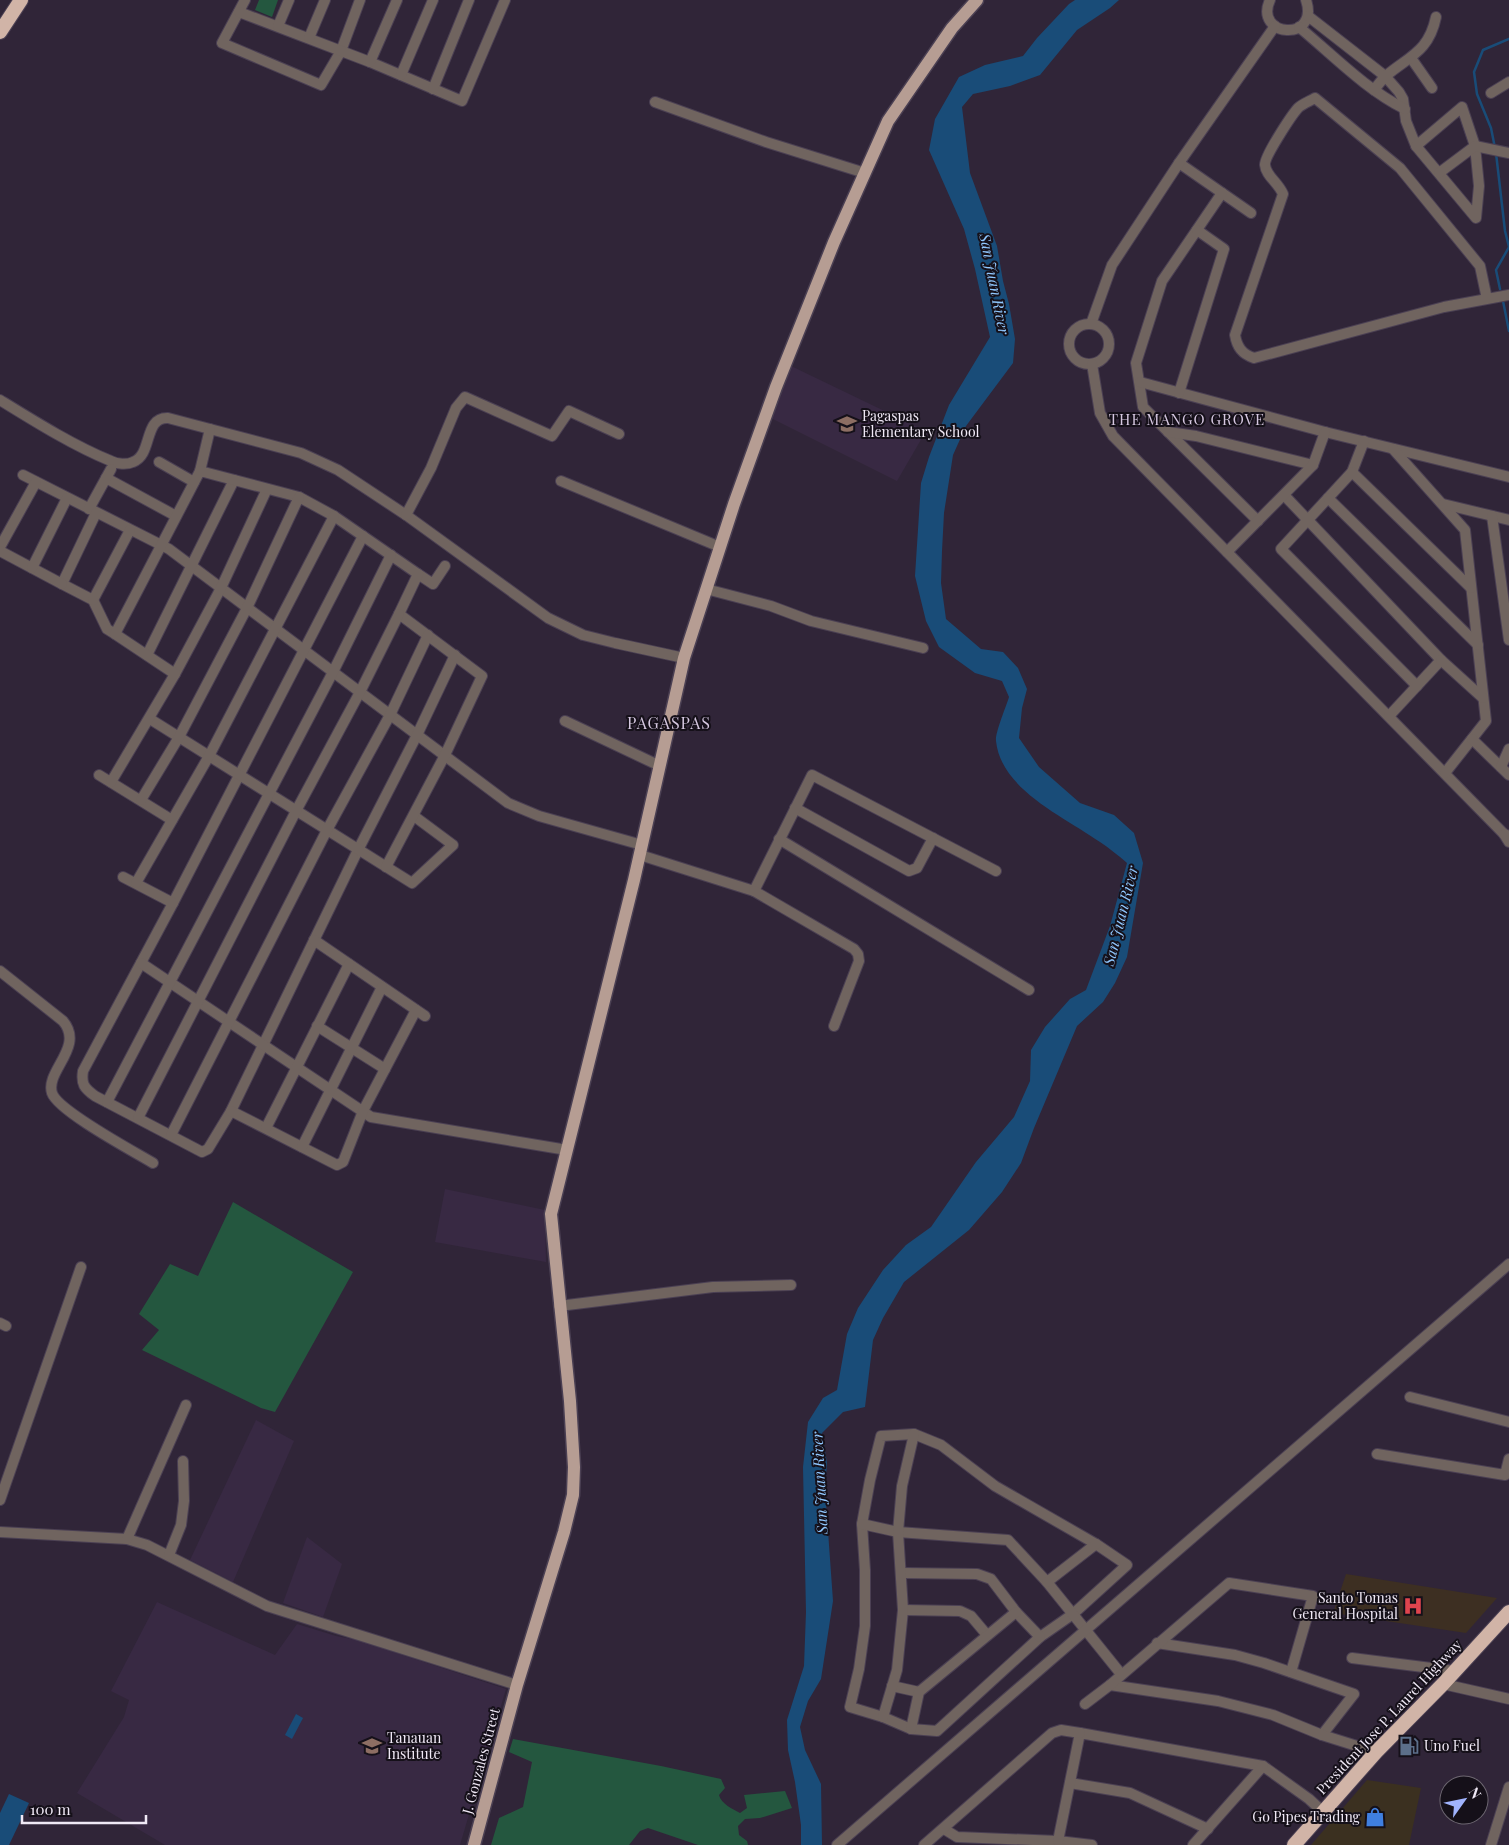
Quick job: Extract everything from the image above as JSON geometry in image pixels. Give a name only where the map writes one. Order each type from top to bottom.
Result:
[{"type":"highway","points":[[0,32],[21,0]]},
{"type":"highway","name":"President Jose P. Laurel Highway","points":[[1294,1845],[1376,1752],[1444,1684],[1509,1612]]},
{"type":"main road","name":"J. Gonzales Street","points":[[474,1845],[517,1685],[564,1532],[573,1495],[574,1467],[570,1400],[551,1214],[641,850],[684,658],[720,547],[776,387],[834,242],[888,121],[952,28],[977,0]]},
{"type":"street","points":[[245,0],[222,43],[321,84],[341,51],[360,0]]},
{"type":"street","points":[[278,26],[289,0]]},
{"type":"street","points":[[309,38],[325,0]]},
{"type":"street","points":[[370,62],[397,0]]},
{"type":"street","points":[[401,75],[432,3],[420,0]]},
{"type":"street","points":[[433,89],[469,0]]},
{"type":"street","points":[[239,12],[370,62],[462,101],[505,0]]},
{"type":"street","points":[[1268,1],[1267,13],[1270,20],[1282,30],[1290,31],[1304,24],[1308,16],[1306,0]]},
{"type":"street","points":[[1308,16],[1385,76],[1400,92],[1406,121],[1416,146],[1476,218],[1479,186],[1475,146],[1462,107],[1416,146]]},
{"type":"street","points":[[1374,90],[1385,76],[1411,58],[1428,40],[1436,17]]},
{"type":"street","points":[[1091,324],[1112,265],[1179,164],[1275,26]]},
{"type":"street","points":[[1299,27],[1374,90],[1404,109]]},
{"type":"street","points":[[1411,58],[1432,88]]},
{"type":"street","points":[[1491,93],[1509,82]]},
{"type":"street","points":[[1487,299],[1480,266],[1397,164],[1315,98],[1299,107],[1264,163],[1267,173],[1279,185],[1283,194],[1235,335],[1236,345],[1246,355],[1254,358],[1444,307],[1487,299],[1509,294]]},
{"type":"street","points":[[655,102],[766,142],[865,174]]},
{"type":"street","points":[[1439,173],[1475,146],[1501,151]]},
{"type":"street","points":[[1179,164],[1251,213]]},
{"type":"street","points":[[1222,193],[1162,281],[1136,362],[1143,407],[1258,521]]},
{"type":"street","points":[[1179,393],[1224,249],[1197,230]]},
{"type":"street","points":[[1091,324],[1099,327],[1105,333],[1109,341],[1108,349],[1105,357],[1099,362],[1084,364],[1072,354],[1069,348],[1069,340],[1077,328],[1091,324]]},
{"type":"street","points":[[1092,364],[1100,413],[1112,436],[1507,838]]},
{"type":"street","points":[[1140,382],[1326,432],[1509,477]]},
{"type":"street","points":[[406,515],[431,468],[456,408],[465,397],[552,436],[569,411],[619,434]]},
{"type":"street","points":[[0,400],[112,462],[127,464],[139,459],[154,423],[162,418],[301,453],[338,470],[406,515],[548,618],[582,634],[615,644],[684,658]]},
{"type":"street","points":[[116,634],[200,471],[210,429]]},
{"type":"street","points":[[1168,432],[1196,436],[1313,465]]},
{"type":"street","points":[[1227,552],[1313,465],[1326,432]]},
{"type":"street","points":[[1364,441],[1352,472],[1281,549],[1417,686]]},
{"type":"street","points":[[1393,449],[1465,530],[1486,722],[1445,773]]},
{"type":"street","points":[[159,462],[194,482]]},
{"type":"street","points":[[200,471],[299,497],[334,516],[433,584],[445,566]]},
{"type":"street","points":[[1352,472],[1471,588]]},
{"type":"street","points":[[62,584],[108,474],[176,516]]},
{"type":"street","points":[[22,475],[161,545],[508,802],[539,816],[754,891],[854,949],[858,954],[859,961],[834,1026]]},
{"type":"street","points":[[147,655],[234,480]]},
{"type":"street","points":[[36,482],[0,549],[93,600],[108,629],[175,674]]},
{"type":"street","points":[[561,482],[720,547]]},
{"type":"street","points":[[111,782],[150,719],[221,588],[267,489]]},
{"type":"street","points":[[1284,495],[1441,660],[1483,698]]},
{"type":"street","points":[[141,800],[179,738],[247,608],[299,497]]},
{"type":"street","points":[[32,568],[68,498]]},
{"type":"street","points":[[1328,498],[1478,645]]},
{"type":"street","points":[[1443,504],[1509,520]]},
{"type":"street","points":[[1458,521],[1467,510]]},
{"type":"street","points":[[136,884],[209,756],[334,516]]},
{"type":"street","points":[[1492,516],[1509,640]]},
{"type":"street","points":[[93,600],[130,530]]},
{"type":"street","points":[[363,536],[83,1071],[82,1082],[86,1090],[202,1152],[208,1149],[231,1111],[455,655]]},
{"type":"street","points":[[107,1102],[333,672],[391,555]]},
{"type":"street","points":[[138,1118],[296,811],[360,692],[418,574]]},
{"type":"street","points":[[706,589],[771,606],[811,622],[923,648]]},
{"type":"street","points":[[386,868],[445,755],[482,676],[399,614]]},
{"type":"street","points":[[171,1136],[327,830],[390,715],[428,635]]},
{"type":"street","points":[[1389,716],[1441,660]]},
{"type":"street","points":[[150,719],[412,884],[454,845],[414,816]]},
{"type":"street","points":[[565,720],[660,766]]},
{"type":"street","points":[[1472,740],[1509,775]]},
{"type":"street","points":[[1501,767],[1509,749]]},
{"type":"street","points":[[100,775],[172,820]]},
{"type":"street","points":[[754,891],[812,775],[996,870]]},
{"type":"street","points":[[795,808],[909,871],[918,868],[934,838]]},
{"type":"street","points":[[779,839],[1028,990]]},
{"type":"street","points":[[124,877],[173,902]]},
{"type":"street","points":[[314,940],[425,1016]]},
{"type":"street","points":[[141,963],[371,1117],[567,1150]]},
{"type":"street","points":[[266,1128],[348,964]]},
{"type":"street","points":[[0,971],[63,1021],[68,1028],[70,1033],[69,1042],[51,1085],[52,1094],[69,1112],[153,1163]]},
{"type":"street","points":[[302,1147],[382,987]]},
{"type":"street","points":[[231,1111],[337,1165],[343,1162],[363,1112],[416,1010]]},
{"type":"street","points":[[317,1026],[385,1069]]},
{"type":"street","points":[[837,1845],[1509,1264]]},
{"type":"street","points":[[0,1500],[81,1267]]},
{"type":"street","points":[[559,1306],[713,1287],[791,1285]]},
{"type":"street","points":[[1410,1397],[1509,1422]]},
{"type":"street","points":[[127,1538],[186,1405]]},
{"type":"street","points":[[883,1717],[897,1670],[903,1610],[898,1532],[902,1486],[914,1434]]},
{"type":"street","points":[[914,1434],[941,1445],[995,1486],[1096,1544],[1128,1565],[1073,1614],[1040,1638],[937,1731],[911,1729],[883,1717],[850,1707],[859,1669],[865,1626],[865,1570],[862,1524],[881,1436],[914,1434]]},
{"type":"street","points":[[1376,1454],[1504,1475],[1509,1458]]},
{"type":"street","points":[[169,1555],[181,1525],[184,1501],[183,1461]]},
{"type":"street","points":[[862,1524],[898,1532],[1008,1540],[1047,1582],[1121,1674]]},
{"type":"street","points":[[0,1532],[127,1538],[169,1555],[267,1606],[517,1685]]},
{"type":"street","points":[[1047,1582],[1096,1544]]},
{"type":"street","points":[[902,1573],[977,1574],[991,1579],[1016,1612],[1040,1638]]},
{"type":"street","points":[[1085,1704],[1229,1584],[1313,1596],[1290,1672]]},
{"type":"street","points":[[903,1610],[960,1611],[971,1616],[987,1635]]},
{"type":"street","points":[[911,1729],[919,1692],[1016,1612]]},
{"type":"street","points":[[1157,1644],[1235,1655],[1354,1694],[1322,1735]]},
{"type":"street","points":[[1352,1658],[1455,1671]]},
{"type":"street","points":[[1444,1684],[1509,1699]]},
{"type":"street","points":[[1110,1685],[1218,1701],[1273,1715],[1322,1735],[1376,1752]]},
{"type":"street","points":[[892,1686],[919,1692]]},
{"type":"street","points":[[924,1845],[1052,1734],[1061,1730],[1263,1766],[1309,1799],[1323,1812]]},
{"type":"street","points":[[1058,1841],[1080,1733]]},
{"type":"street","points":[[1194,1845],[1263,1766]]},
{"type":"street","points":[[1070,1783],[1130,1793],[1208,1829]]},
{"type":"street","points":[[1491,1845],[1509,1787]]},
{"type":"street","points":[[944,1829],[957,1837],[1058,1841],[1092,1845]]},
{"type":"shaded area","name":"Pagaspas Elementary School","points":[[789,365],[926,431],[897,481],[769,417]]},
{"type":"shaded area","points":[[445,1189],[545,1210],[546,1262],[435,1242]]},
{"type":"shaded area","points":[[256,1420],[294,1441],[233,1582],[190,1560]]},
{"type":"shaded area","points":[[307,1537],[342,1564],[323,1617],[283,1603]]},
{"type":"shaded area","name":"Santo Tomas General Hospital","points":[[1346,1574],[1497,1598],[1466,1633],[1333,1613]]},
{"type":"shaded area","name":"Tanauan Institute","points":[[157,1602],[275,1655],[297,1624],[336,1636],[357,1640],[506,1689],[460,1845],[165,1845],[77,1793],[124,1717],[129,1700],[111,1691]]},
{"type":"shaded area","name":"Go Pipes Trading","points":[[1367,1780],[1421,1788],[1409,1845],[1311,1845]]},
{"type":"green space","points":[[259,0],[278,0],[272,17],[255,10]]},
{"type":"green space","points":[[233,1202],[353,1272],[275,1412],[261,1408],[142,1350],[159,1330],[139,1314],[170,1264],[198,1276]]},
{"type":"green space","points":[[513,1739],[721,1779],[725,1788],[719,1795],[720,1798],[728,1806],[740,1813],[747,1808],[744,1795],[785,1791],[792,1808],[760,1818],[745,1819],[738,1826],[739,1835],[747,1841],[748,1845],[698,1845],[648,1828],[640,1831],[629,1845],[491,1845],[499,1818],[523,1807],[532,1762],[509,1752]]},
{"type":"water","name":"San Juan River","points":[[1075,0],[1119,0],[1077,30],[1040,75],[1010,86],[973,94],[962,107],[970,173],[997,246],[1015,339],[1013,363],[966,426],[953,455],[944,513],[941,583],[946,619],[981,649],[1003,652],[1018,668],[1027,689],[1022,708],[1019,738],[1039,767],[1080,803],[1114,815],[1134,833],[1143,863],[1127,957],[1115,983],[1103,1002],[1077,1026],[1021,1163],[1002,1192],[969,1230],[904,1282],[883,1318],[873,1340],[865,1407],[843,1412],[822,1433],[827,1463],[825,1489],[833,1601],[821,1679],[808,1701],[800,1727],[805,1750],[821,1784],[822,1845],[801,1845],[801,1825],[788,1750],[787,1720],[804,1666],[806,1612],[803,1467],[808,1422],[823,1398],[837,1390],[847,1334],[858,1308],[883,1270],[906,1245],[931,1227],[976,1162],[1014,1117],[1030,1081],[1031,1050],[1045,1027],[1070,999],[1086,990],[1110,926],[1127,863],[1086,832],[1037,800],[1009,774],[1000,758],[996,741],[1009,697],[1002,681],[975,673],[939,647],[926,621],[915,576],[921,483],[929,457],[949,405],[990,337],[964,229],[929,150],[935,119],[959,77],[985,65],[1023,56],[1037,38]]},
{"type":"water","points":[[296,1714],[303,1718],[292,1739],[285,1735]]},
{"type":"water","points":[[9,1794],[29,1803],[9,1845],[0,1845],[0,1813]]},
{"type":"waterway","points":[[1495,148],[1491,128],[1477,94],[1474,72],[1483,50],[1509,39]]},
{"type":"waterway","points":[[1496,153],[1505,231],[1509,247],[1496,270],[1500,289]]},
{"type":"waterway","points":[[1503,301],[1509,331]]},
{"type":"place","name":"Pagaspas Elementary School","points":[[847,424]]},
{"type":"place","name":"Santo Tomas General Hospital","points":[[1413,1606]]},
{"type":"place","name":"Tanauan Institute","points":[[372,1746]]},
{"type":"place","name":"Uno Fuel","points":[[1409,1746]]},
{"type":"place","name":"Go Pipes Trading","points":[[1375,1817]]},
{"type":"district","name":"THE MANGO GROVE","points":[[1187,420]]},
{"type":"district","name":"PAGASPAS","points":[[669,723]]}]
